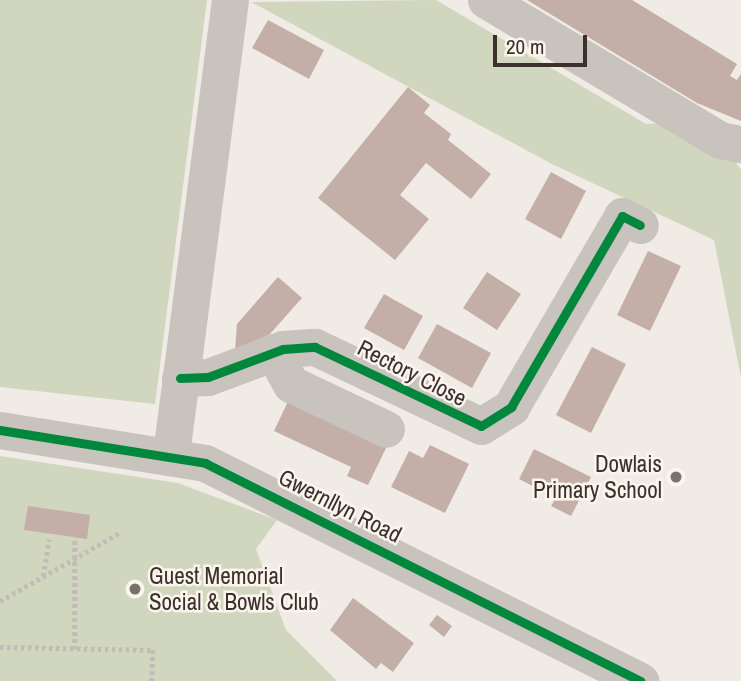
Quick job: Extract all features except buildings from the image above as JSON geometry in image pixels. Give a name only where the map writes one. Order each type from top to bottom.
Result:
[{"type":"street","points":[[171,454],[230,0]]},
{"type":"street","points":[[486,0],[720,140],[741,144]]},
{"type":"street","name":"Rectory Close","points":[[180,378],[208,377],[273,352],[315,347],[481,426],[511,407],[622,216],[640,225]]},
{"type":"street","points":[[273,352],[291,384],[386,429]]},
{"type":"street","name":"Gwernllyn Road","points":[[0,430],[171,454],[225,471],[641,681]]},
{"type":"path","points":[[0,601],[121,532]]},
{"type":"path","points":[[43,577],[49,539]]},
{"type":"path","points":[[75,541],[75,649]]},
{"type":"path","points":[[0,647],[153,650],[152,681]]},
{"type":"green space","points":[[0,0],[207,0],[155,404],[0,387]]},
{"type":"green space","points":[[436,0],[646,124],[670,123],[731,155],[741,170],[741,378],[714,240],[552,164],[251,2]]},
{"type":"green space","name":"Guest Memorial Social & Bowls Club","points":[[0,456],[178,483],[277,520],[256,549],[286,630],[337,681],[0,681]]},
{"type":"cycle path","points":[[180,378],[208,377],[283,349],[315,347],[481,426],[511,407],[622,216],[640,225]]},
{"type":"cycle path","points":[[0,430],[205,463],[641,681]]},
{"type":"place","name":"Dowlais Primary School","points":[[676,477]]},
{"type":"place","name":"Guest Memorial Social & Bowls Club","points":[[135,589]]}]
